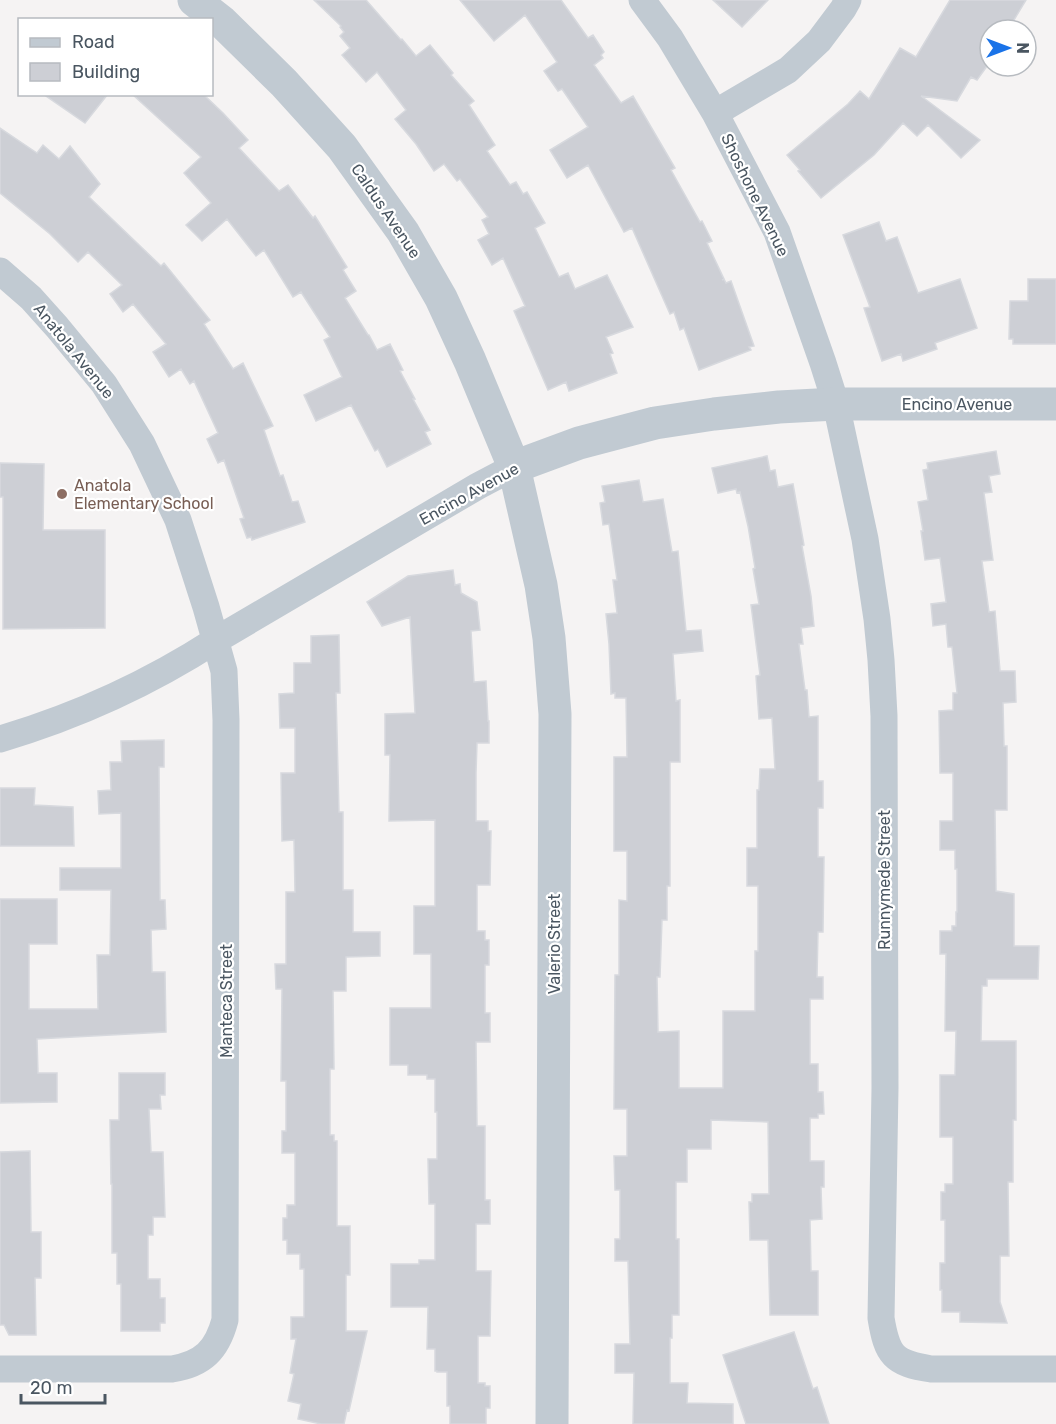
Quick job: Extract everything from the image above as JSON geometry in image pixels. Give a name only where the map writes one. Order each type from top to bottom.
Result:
[{"type":"street","name":"Caldus Avenue","points":[[194,0],[222,22],[284,82],[342,147],[404,232],[441,297],[514,467]]},
{"type":"street","name":"Shoshone Avenue","points":[[642,0],[670,38],[715,113],[777,232],[836,404]]},
{"type":"street","points":[[715,113],[788,70],[819,41],[848,0]]},
{"type":"street","name":"Anatola Avenue","points":[[0,271],[31,297],[71,343],[104,384],[142,444],[178,520],[216,640]]},
{"type":"street","name":"Encino Avenue","points":[[0,739],[48,724],[100,703],[181,663],[467,492],[514,467],[579,443],[655,423],[768,408],[836,404],[1056,404]]},
{"type":"street","name":"Runnymede Street","points":[[836,404],[865,539],[881,660],[884,728],[885,1088],[881,1318],[884,1338],[894,1357],[912,1366],[931,1369],[1056,1369]]},
{"type":"street","name":"Valerio Street","points":[[514,467],[541,585],[549,638],[555,714],[552,1424]]},
{"type":"street","name":"Manteca Street","points":[[0,1369],[172,1369],[189,1365],[213,1349],[225,1320],[226,720],[224,671],[216,640]]},
{"type":"building","points":[[314,0],[366,0],[416,56],[430,45],[453,73],[451,75],[474,101],[469,105],[495,145],[487,151],[510,185],[516,182],[523,194],[527,192],[545,223],[535,228],[559,277],[568,273],[575,289],[607,275],[633,327],[606,337],[613,353],[610,354],[617,373],[569,391],[566,382],[548,390],[514,311],[525,306],[503,258],[492,265],[478,240],[489,234],[482,220],[488,217],[460,179],[457,181],[444,164],[434,171],[416,144],[395,119],[406,110],[377,72],[366,82],[342,55],[350,48],[340,36],[344,32],[341,26]]},
{"type":"building","points":[[460,0],[561,0],[588,38],[593,35],[604,52],[601,55],[603,58],[594,65],[621,103],[633,96],[675,168],[671,170],[700,222],[702,221],[712,241],[707,243],[724,279],[726,283],[731,281],[754,346],[749,347],[751,350],[699,370],[684,328],[680,330],[674,312],[670,314],[632,228],[624,232],[588,165],[567,178],[550,150],[588,127],[562,89],[558,91],[544,71],[557,62],[525,15],[494,41]]},
{"type":"building","points":[[713,0],[768,0],[742,27]]},
{"type":"building","points":[[950,0],[1026,0],[1015,18],[978,18],[978,78],[977,80],[971,77],[957,101],[921,96],[980,140],[961,158],[928,125],[917,136],[903,123],[874,155],[821,198],[787,155],[848,104],[860,91],[869,99],[900,48],[916,57]]},
{"type":"building","points":[[46,96],[106,96],[85,123]]},
{"type":"building","points":[[134,96],[205,96],[248,140],[239,148],[279,191],[288,185],[313,218],[315,216],[347,267],[343,270],[356,291],[345,298],[377,350],[390,344],[403,370],[400,371],[415,399],[413,399],[430,430],[425,432],[431,444],[387,467],[378,449],[375,451],[351,405],[316,421],[304,395],[342,377],[324,340],[330,337],[301,292],[293,297],[264,250],[256,256],[227,219],[202,241],[186,225],[211,203],[184,173],[201,157]]},
{"type":"building","points":[[0,128],[37,153],[43,145],[59,159],[70,146],[100,184],[89,197],[161,266],[164,263],[210,320],[204,324],[233,369],[243,363],[273,426],[264,430],[280,476],[283,475],[292,502],[298,501],[305,522],[252,540],[251,537],[247,538],[240,519],[244,518],[224,460],[218,463],[207,439],[218,433],[194,381],[190,384],[181,369],[169,377],[153,352],[166,344],[133,304],[123,312],[110,294],[122,285],[88,252],[78,262],[50,234],[0,193]]},
{"type":"building","points":[[879,222],[886,241],[897,237],[918,293],[960,279],[977,328],[935,343],[937,349],[903,361],[901,354],[882,361],[864,308],[870,307],[843,235]]},
{"type":"building","points":[[1028,279],[1056,279],[1056,344],[1013,344],[1013,339],[1009,339],[1010,301],[1028,301]]},
{"type":"building","points":[[996,451],[1000,474],[989,476],[992,492],[984,493],[993,560],[982,561],[989,612],[995,611],[1000,671],[1015,671],[1016,702],[1003,703],[1004,746],[1007,746],[1007,810],[995,810],[996,891],[1014,894],[1014,946],[1039,946],[1038,979],[987,979],[987,986],[982,986],[981,1041],[1016,1041],[1013,1182],[1008,1182],[1009,1256],[1000,1256],[1000,1302],[1007,1323],[960,1322],[960,1312],[942,1312],[940,1263],[945,1263],[945,1220],[941,1220],[941,1192],[945,1192],[945,1184],[953,1184],[953,1137],[940,1137],[940,1075],[955,1075],[956,1031],[945,1031],[946,954],[940,954],[940,931],[952,931],[952,926],[956,926],[957,869],[955,869],[955,850],[940,850],[940,821],[953,821],[953,773],[940,773],[939,711],[953,710],[953,693],[957,693],[952,647],[948,647],[946,624],[933,626],[931,604],[946,602],[940,558],[925,560],[918,502],[928,500],[923,470],[928,469],[927,463]]},
{"type":"building","points":[[767,456],[770,471],[775,470],[778,487],[793,484],[804,545],[802,546],[814,626],[801,628],[803,644],[799,644],[809,717],[818,716],[818,781],[823,781],[823,808],[818,808],[818,857],[824,857],[823,932],[818,932],[817,977],[823,977],[823,999],[810,999],[810,1064],[818,1064],[818,1092],[823,1092],[824,1114],[818,1114],[818,1118],[810,1118],[810,1161],[824,1161],[824,1187],[821,1187],[822,1219],[810,1220],[811,1271],[818,1271],[818,1315],[770,1315],[768,1240],[750,1240],[749,1202],[752,1202],[752,1194],[769,1194],[768,1122],[711,1120],[711,1149],[687,1149],[687,1182],[676,1182],[679,1315],[672,1315],[670,1383],[688,1383],[687,1403],[733,1404],[733,1424],[633,1424],[634,1373],[615,1373],[615,1344],[630,1344],[628,1261],[615,1261],[615,1239],[620,1239],[620,1190],[615,1190],[614,1156],[627,1156],[627,1109],[614,1109],[615,975],[619,975],[619,900],[627,901],[627,851],[614,851],[614,757],[627,757],[626,698],[615,698],[615,693],[611,694],[606,614],[617,613],[613,580],[617,580],[609,524],[603,525],[600,503],[605,502],[602,486],[639,480],[643,502],[663,499],[672,552],[678,551],[686,631],[701,630],[703,651],[673,654],[676,701],[680,700],[680,762],[670,762],[670,886],[667,886],[667,920],[662,920],[660,977],[657,977],[658,1032],[679,1031],[679,1088],[723,1088],[723,1011],[755,1011],[758,886],[747,886],[747,848],[757,848],[757,790],[759,790],[760,769],[775,769],[772,718],[759,719],[756,676],[760,675],[751,605],[759,604],[748,526],[740,492],[737,493],[736,489],[718,493],[712,468]]},
{"type":"building","points":[[0,463],[44,464],[43,530],[105,530],[105,628],[3,629],[3,497],[0,497]]},
{"type":"building","points":[[453,570],[455,585],[460,584],[461,593],[477,602],[480,630],[471,631],[474,682],[486,681],[489,721],[489,743],[477,743],[476,773],[476,821],[488,821],[488,831],[491,831],[490,885],[477,885],[477,931],[485,931],[485,940],[489,940],[489,965],[485,965],[485,1013],[490,1013],[490,1042],[476,1042],[477,1126],[485,1126],[485,1200],[490,1200],[490,1224],[476,1224],[476,1271],[491,1271],[490,1336],[478,1336],[478,1383],[490,1386],[490,1408],[486,1408],[486,1424],[450,1424],[450,1406],[447,1406],[447,1372],[435,1371],[435,1349],[427,1349],[428,1307],[391,1307],[391,1264],[419,1264],[419,1260],[435,1260],[435,1204],[429,1204],[428,1159],[437,1159],[435,1079],[427,1079],[427,1075],[408,1075],[408,1065],[390,1065],[390,1008],[431,1008],[431,954],[414,954],[414,906],[435,906],[435,820],[389,821],[390,755],[385,755],[385,714],[415,713],[410,617],[382,626],[367,602],[408,576]]},
{"type":"building","points":[[339,635],[340,693],[336,693],[339,812],[343,812],[343,890],[353,890],[353,932],[380,932],[380,956],[346,957],[346,991],[333,991],[334,1069],[330,1069],[330,1135],[334,1135],[334,1141],[337,1141],[337,1226],[350,1226],[350,1275],[346,1275],[346,1331],[367,1331],[344,1424],[321,1424],[298,1419],[301,1404],[288,1401],[294,1374],[290,1373],[296,1339],[291,1339],[291,1317],[304,1317],[304,1269],[300,1269],[300,1254],[287,1254],[287,1240],[283,1240],[283,1218],[287,1218],[287,1205],[295,1205],[295,1153],[282,1153],[282,1131],[286,1131],[286,1081],[281,1081],[282,989],[276,989],[275,964],[286,964],[286,892],[295,892],[294,840],[282,841],[281,773],[295,773],[295,728],[280,728],[279,694],[294,693],[294,663],[311,663],[311,636]]},
{"type":"building","points":[[164,740],[164,767],[159,767],[160,900],[165,900],[166,929],[151,930],[152,972],[165,972],[166,1032],[37,1039],[38,1073],[57,1073],[57,1102],[0,1103],[0,899],[57,899],[57,944],[29,944],[29,1009],[98,1009],[97,955],[110,955],[111,890],[60,890],[60,868],[121,868],[121,813],[99,814],[98,791],[111,790],[110,762],[122,762],[121,741]]},
{"type":"building","points":[[0,788],[35,788],[34,805],[73,807],[74,846],[0,846]]},
{"type":"building","points":[[119,1073],[165,1073],[165,1095],[160,1095],[161,1109],[149,1109],[151,1152],[163,1152],[165,1217],[153,1217],[153,1235],[148,1235],[148,1279],[160,1279],[160,1298],[165,1298],[165,1323],[160,1323],[160,1331],[121,1331],[121,1284],[117,1284],[117,1253],[112,1253],[110,1120],[119,1120]]},
{"type":"building","points":[[30,1151],[31,1232],[41,1232],[41,1278],[35,1278],[36,1335],[9,1335],[4,1325],[0,1325],[0,1152]]},
{"type":"building","points":[[794,1332],[813,1389],[817,1387],[829,1424],[746,1424],[723,1355]]},
{"type":"place","name":"Anatola Elementary School","points":[[62,494]]}]
